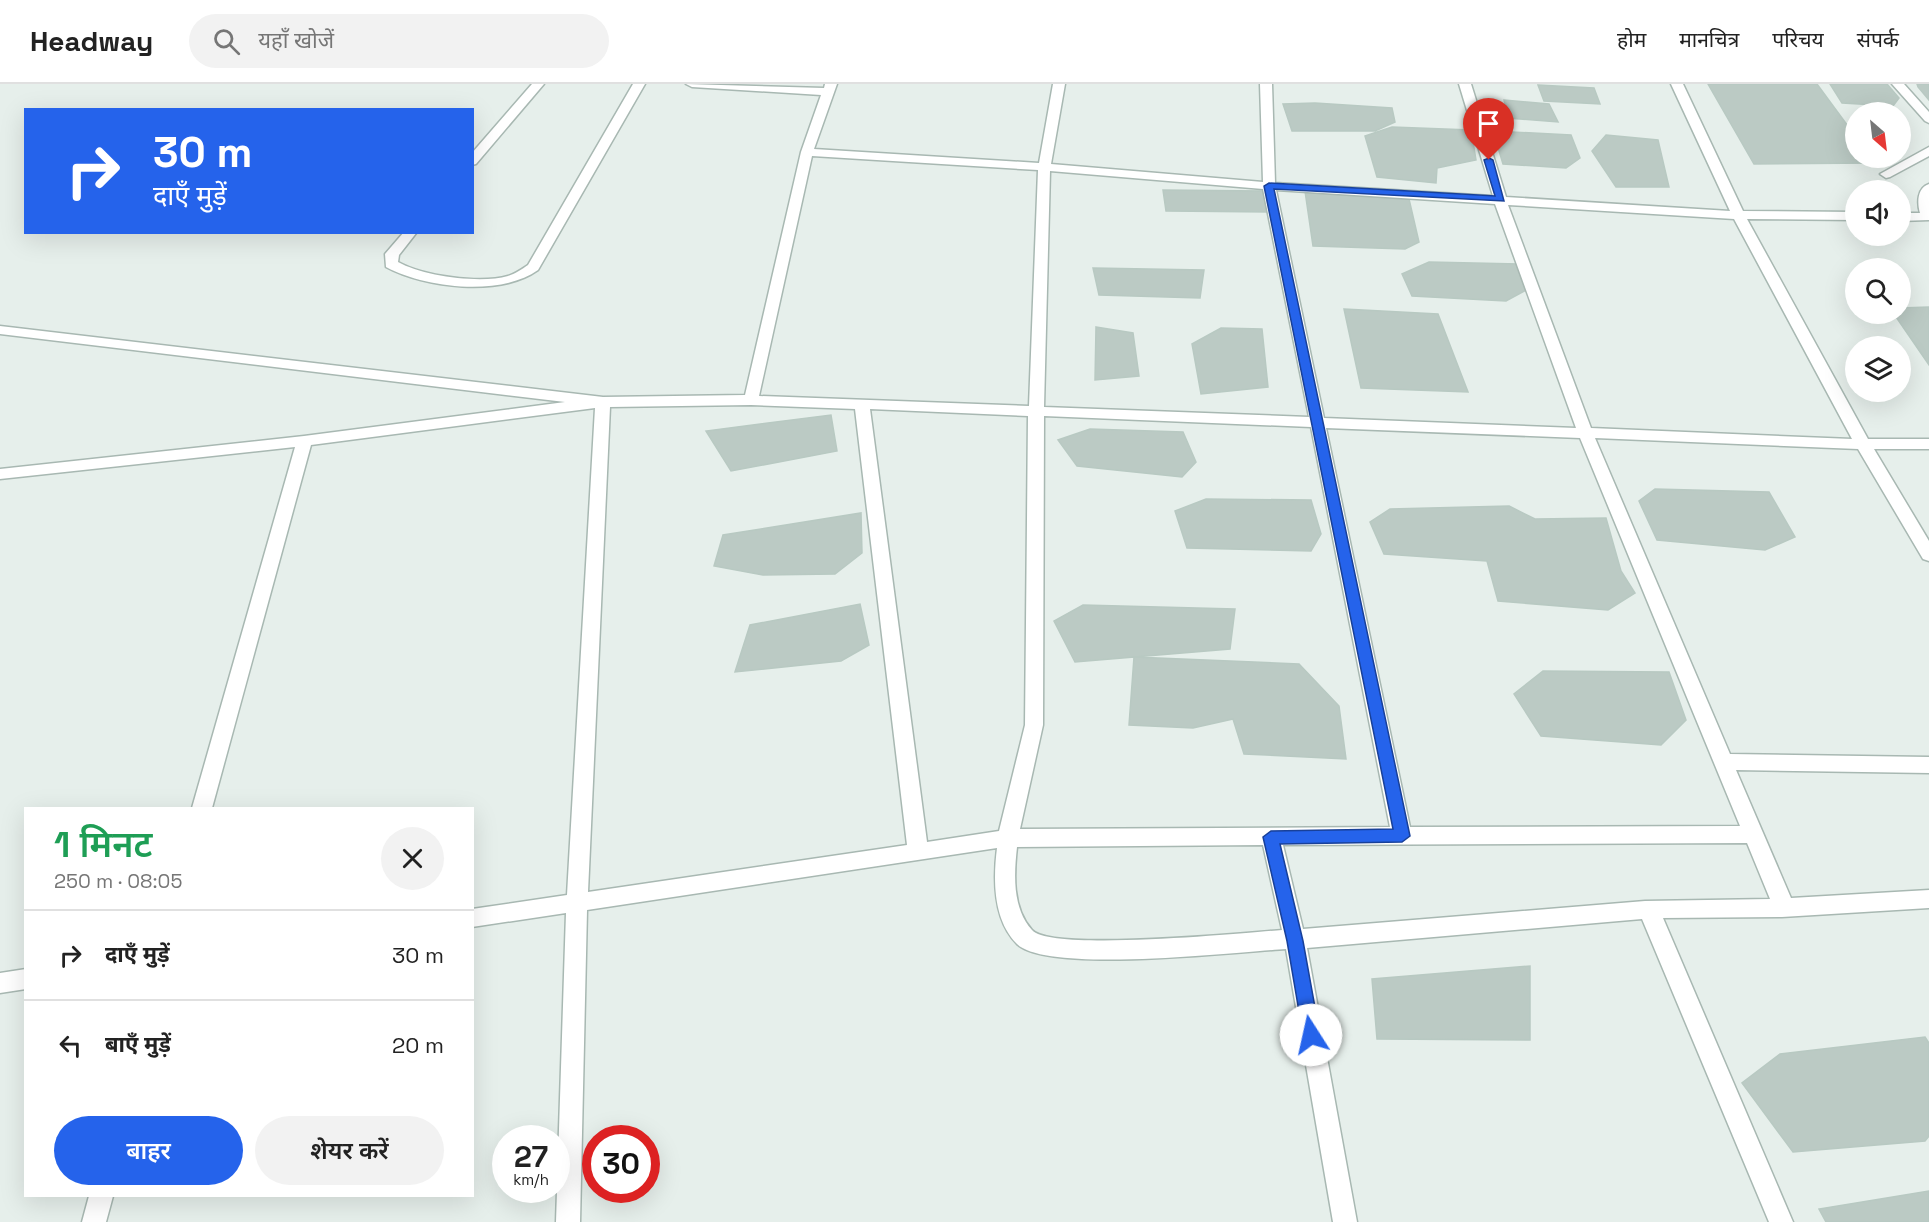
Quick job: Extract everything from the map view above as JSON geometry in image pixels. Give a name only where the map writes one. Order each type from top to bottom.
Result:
[{"type":"street","points":[[474,158],[538,84]]},
{"type":"street","points":[[409,234],[392,254],[391,264],[399,271],[414,275],[488,282],[509,280],[523,274],[533,267],[639,84]]},
{"type":"street","points":[[692,84],[830,88],[807,152],[751,400]]},
{"type":"street","points":[[1059,84],[1044,167],[1036,412],[1034,725],[1028,761],[1009,838],[1003,882],[1009,912],[1027,940],[1050,949],[1106,950],[1295,941],[1649,910],[1784,908],[1929,899]]},
{"type":"street","points":[[1266,84],[1269,186],[1402,836]]},
{"type":"street","points":[[1465,84],[1500,199],[1585,432],[1784,908]]},
{"type":"street","points":[[1677,84],[1738,215],[1863,444],[1929,555]]},
{"type":"street","points":[[1898,84],[1929,119]]},
{"type":"street","points":[[1886,174],[1929,151]]},
{"type":"street","points":[[807,152],[1044,167],[1269,186],[1738,215],[1845,216]]},
{"type":"street","points":[[1911,217],[1928,218],[1923,203],[1929,188]]},
{"type":"street","points":[[0,330],[603,402]]},
{"type":"street","points":[[0,489],[4,474],[304,441],[603,402],[751,400],[1036,412],[1316,420],[1863,444],[1929,444]]},
{"type":"street","points":[[568,1222],[577,904],[603,402]]},
{"type":"street","points":[[862,404],[918,852]]},
{"type":"street","points":[[202,807],[304,441]]},
{"type":"street","points":[[1723,762],[1929,765]]},
{"type":"street","points":[[474,918],[1009,838],[1753,834]]},
{"type":"street","points":[[1271,837],[1295,941],[1345,1222]]},
{"type":"street","points":[[1649,910],[1781,1222]]},
{"type":"street","points":[[0,983],[24,979]]},
{"type":"street","points":[[94,1222],[100,1197]]},
{"type":"building","points":[[1708,84],[1817,84],[1845,122],[1845,163],[1754,164]]},
{"type":"building","points":[[1830,84],[1887,84],[1899,98],[1896,102],[1842,103]]},
{"type":"building","points":[[1917,84],[1929,84],[1929,100],[1918,87]]},
{"type":"building","points":[[1538,85],[1594,88],[1600,104],[1544,101]]},
{"type":"building","points":[[1504,100],[1549,104],[1558,122],[1508,118]]},
{"type":"building","points":[[1315,103],[1392,108],[1395,122],[1375,131],[1292,131],[1283,104]]},
{"type":"building","points":[[1392,127],[1471,130],[1476,160],[1437,168],[1436,183],[1377,177],[1365,136]]},
{"type":"building","points":[[1493,131],[1571,135],[1580,158],[1566,168],[1503,164]]},
{"type":"building","points":[[1606,135],[1658,140],[1669,187],[1616,187],[1592,151]]},
{"type":"building","points":[[1163,190],[1263,191],[1269,212],[1166,211]]},
{"type":"building","points":[[1305,191],[1409,199],[1419,242],[1405,249],[1313,246]]},
{"type":"building","points":[[1429,262],[1519,264],[1528,289],[1506,301],[1412,296],[1402,274]]},
{"type":"building","points":[[1093,268],[1204,270],[1200,298],[1099,295]]},
{"type":"building","points":[[1929,307],[1929,365],[1901,324],[1911,324],[1911,308]]},
{"type":"building","points":[[1344,309],[1438,314],[1468,392],[1361,388]]},
{"type":"building","points":[[1096,327],[1133,333],[1139,376],[1095,380]]},
{"type":"building","points":[[1221,328],[1262,329],[1268,387],[1201,394],[1192,344]]},
{"type":"building","points":[[831,415],[837,451],[731,471],[706,431]]},
{"type":"building","points":[[1090,429],[1183,432],[1196,462],[1182,477],[1077,466],[1058,440]]},
{"type":"building","points":[[1655,489],[1769,492],[1795,537],[1765,550],[1657,540],[1639,501]]},
{"type":"building","points":[[1206,499],[1311,500],[1321,534],[1311,551],[1187,548],[1175,511]]},
{"type":"building","points":[[1509,506],[1535,519],[1606,518],[1621,571],[1635,593],[1608,610],[1498,601],[1487,561],[1384,554],[1370,522],[1390,509]]},
{"type":"building","points":[[861,513],[862,553],[835,574],[763,575],[714,566],[723,535]]},
{"type":"building","points":[[860,604],[869,645],[841,661],[735,672],[750,625]]},
{"type":"building","points":[[1083,605],[1235,609],[1230,649],[1075,662],[1054,621]]},
{"type":"building","points":[[1134,657],[1299,664],[1339,706],[1346,759],[1244,754],[1233,719],[1193,728],[1129,725]]},
{"type":"building","points":[[1543,671],[1669,672],[1686,720],[1661,745],[1541,736],[1514,694]]},
{"type":"building","points":[[1530,966],[1530,1040],[1377,1039],[1372,979]]},
{"type":"building","points":[[1925,1037],[1929,1043],[1929,1136],[1925,1141],[1793,1152],[1742,1083],[1780,1054]]},
{"type":"building","points":[[1929,1191],[1929,1222],[1826,1222],[1819,1209]]},
{"type":"route","points":[[1311,1035],[1295,941],[1271,837],[1402,836],[1269,186],[1500,199],[1489,160]]}]
